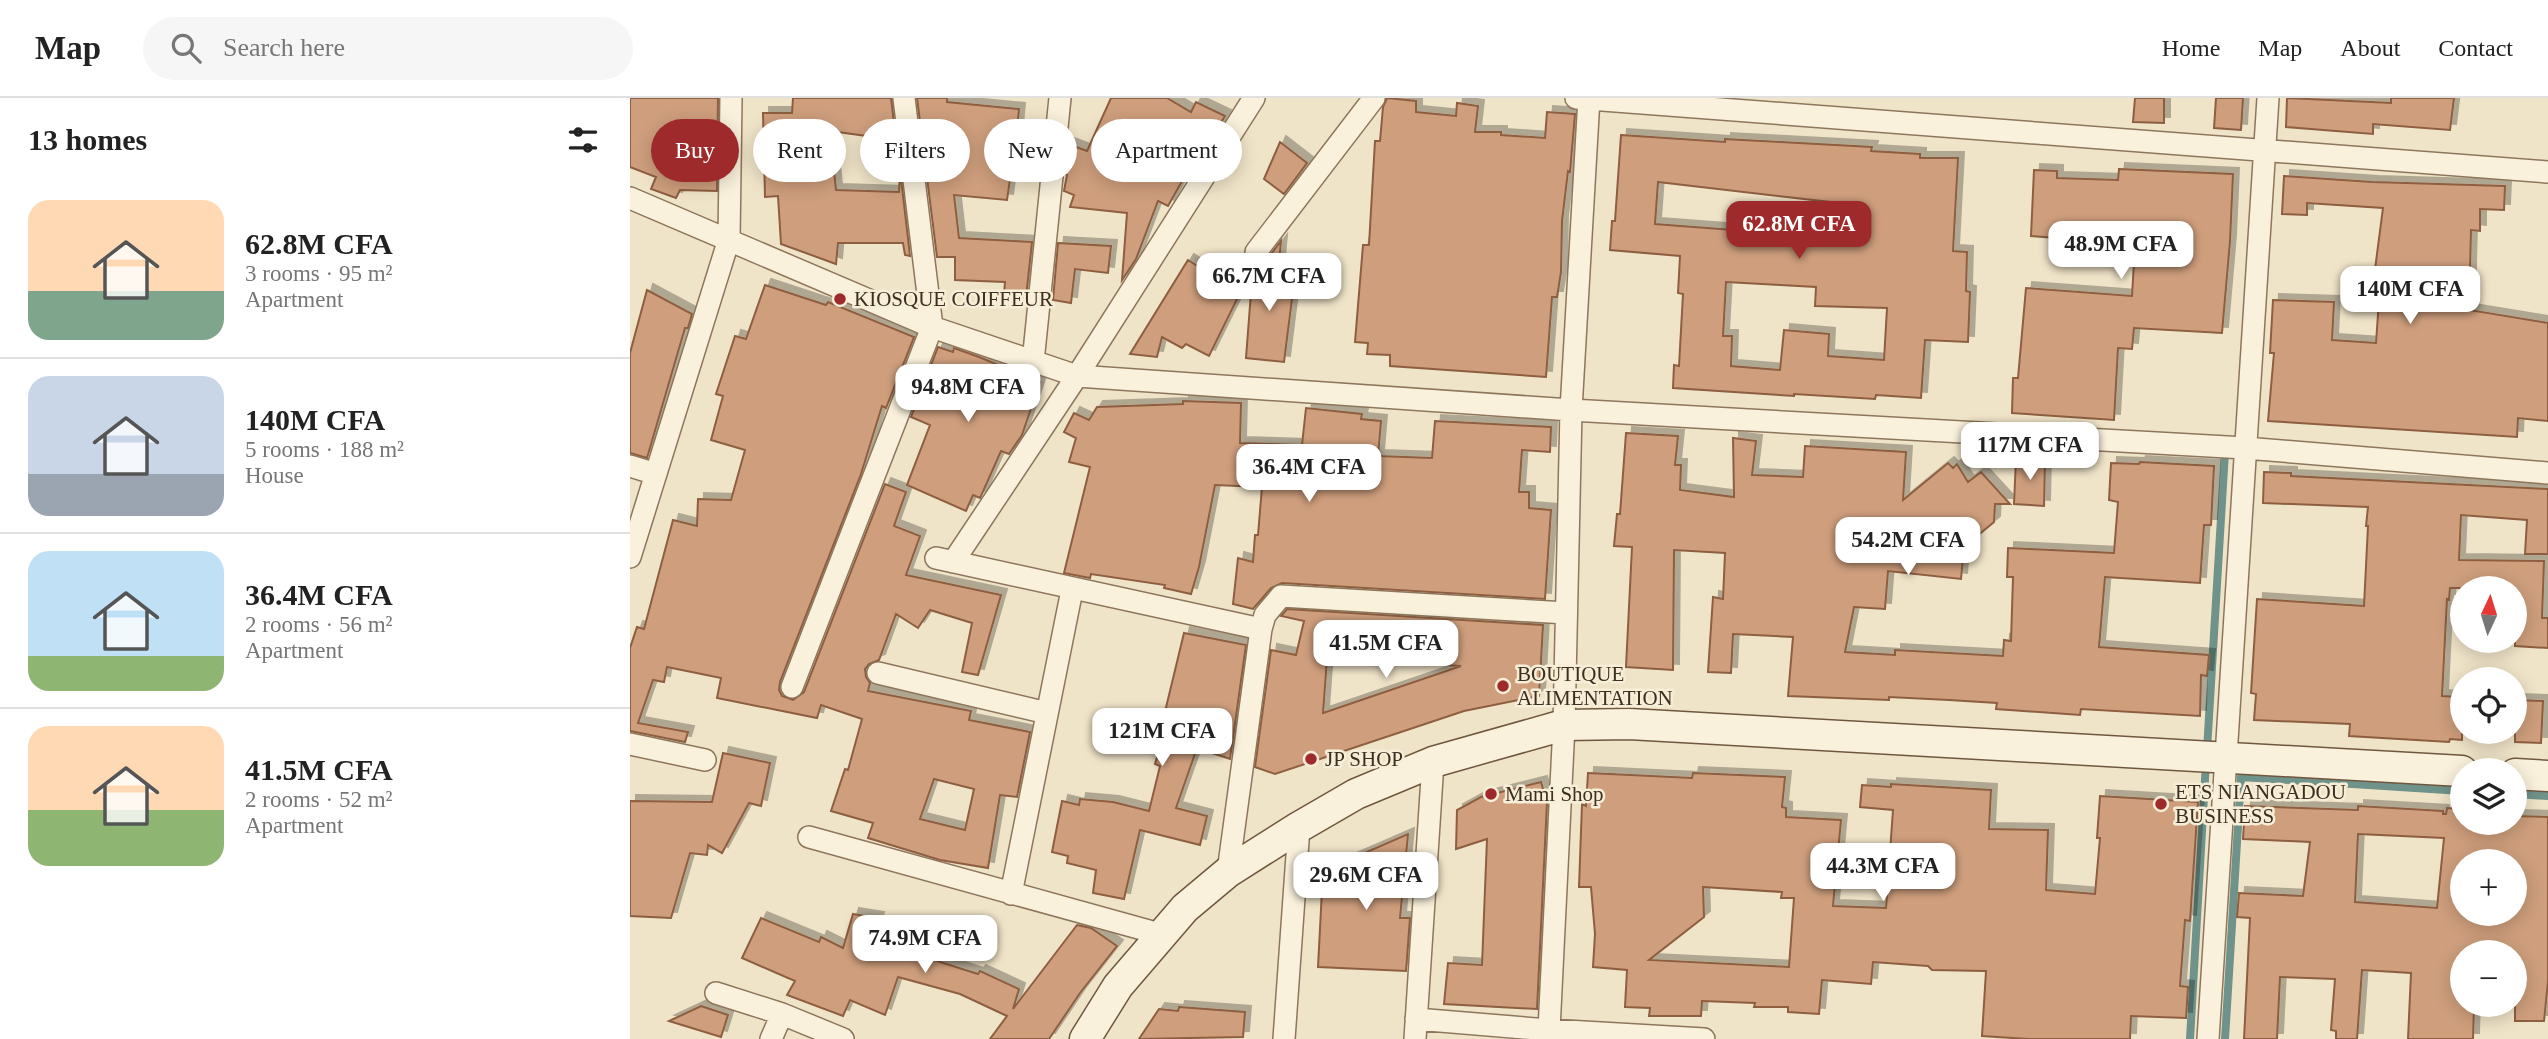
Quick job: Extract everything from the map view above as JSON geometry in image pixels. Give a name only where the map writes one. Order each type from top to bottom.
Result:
[{"type":"main road","points":[[1086,1039],[1118,986],[1160,934],[1185,908],[1228,873],[1356,794],[1433,762],[1564,725],[1629,724],[2450,770]]},
{"type":"main road","points":[[2527,775],[2548,776]]},
{"type":"street","points":[[630,557],[729,239],[731,98]]},
{"type":"street","points":[[792,687],[932,327],[904,98]]},
{"type":"street","points":[[1033,362],[1060,98]]},
{"type":"street","points":[[1254,98],[1077,376],[945,560],[1072,590],[1261,629]]},
{"type":"street","points":[[1256,252],[1374,98]]},
{"type":"street","points":[[1576,98],[2548,172]]},
{"type":"street","points":[[1549,1030],[1564,725],[1571,410],[1589,98]]},
{"type":"street","points":[[2208,1039],[2268,98]]},
{"type":"street","points":[[630,198],[932,327],[1077,376],[1571,410],[2245,448],[2548,473]]},
{"type":"street","points":[[630,466],[656,474]]},
{"type":"street","points":[[1011,894],[1072,590]]},
{"type":"street","points":[[1228,873],[1261,629],[1265,615],[1281,596],[1566,613]]},
{"type":"street","points":[[878,673],[1047,713]]},
{"type":"street","points":[[630,744],[705,760]]},
{"type":"street","points":[[1433,762],[1415,1029],[1549,1030],[1704,1039]]},
{"type":"street","points":[[1284,1039],[1299,827]]},
{"type":"street","points":[[809,837],[1160,934]]},
{"type":"street","points":[[716,993],[782,1014],[843,1039]]},
{"type":"street","points":[[771,1039],[782,1014]]},
{"type":"building","points":[[630,98],[718,98],[718,119],[651,119],[651,175],[630,167]]},
{"type":"building","points":[[793,98],[891,98],[894,119],[860,119],[860,135],[846,133],[846,119],[763,119],[763,113],[792,113]]},
{"type":"building","points":[[917,98],[947,98],[947,102],[1019,109],[1018,119],[984,119],[984,182],[1010,182],[1007,200],[954,195],[959,238],[1032,242],[1026,297],[1004,294],[1005,282],[955,280],[955,257],[937,257],[928,182],[970,182],[970,119],[920,119]]},
{"type":"building","points":[[1111,98],[1167,98],[1191,112],[1196,102],[1225,116],[1223,119],[1101,119]]},
{"type":"building","points":[[1387,98],[1416,101],[1416,112],[1456,116],[1457,103],[1478,106],[1475,132],[1501,132],[1501,135],[1545,138],[1547,112],[1575,114],[1562,221],[1561,272],[1557,297],[1552,297],[1546,377],[1390,366],[1390,355],[1367,354],[1368,343],[1355,342],[1363,245],[1369,245],[1375,141],[1380,141],[1383,107]]},
{"type":"building","points":[[2135,98],[2164,98],[2164,123],[2133,122]]},
{"type":"building","points":[[2216,98],[2243,98],[2241,130],[2214,128]]},
{"type":"building","points":[[2287,98],[2391,103],[2391,98],[2454,98],[2450,130],[2373,124],[2373,134],[2286,127]]},
{"type":"building","points":[[1621,135],[1872,147],[1871,151],[1920,154],[1920,158],[1958,158],[1953,251],[1967,252],[1966,291],[1970,292],[1968,342],[1925,340],[1921,398],[1876,395],[1875,399],[1794,396],[1673,388],[1674,365],[1679,366],[1683,294],[1678,293],[1680,256],[1610,250],[1612,221],[1615,221]],"holes":[[[1658,182],[1830,202],[1827,237],[1655,224]],[[1726,282],[1816,287],[1815,306],[1887,308],[1884,360],[1828,356],[1829,334],[1784,330],[1780,370],[1731,366],[1732,336],[1723,336]]]},
{"type":"building","points":[[1091,142],[1091,182],[1182,182],[1168,206],[1158,201],[1136,259],[1122,280],[1127,213],[1070,207],[1074,195],[1064,191],[1066,182],[1077,182],[1077,147],[1087,151]]},
{"type":"building","points":[[1280,142],[1307,163],[1284,194],[1264,179]]},
{"type":"building","points":[[2119,169],[2233,174],[2222,333],[2134,328],[2132,349],[2118,348],[2114,420],[2012,413],[2013,378],[2018,378],[2026,288],[2132,296],[2135,244],[2031,236],[2034,170],[2057,171],[2057,178],[2118,180]]},
{"type":"building","points":[[2284,176],[2505,186],[2504,210],[2480,209],[2480,231],[2471,230],[2469,310],[2548,323],[2548,421],[2518,418],[2517,437],[2268,421],[2274,353],[2270,353],[2273,300],[2334,302],[2332,340],[2376,343],[2379,300],[2371,300],[2383,208],[2307,203],[2307,215],[2282,214]]},
{"type":"building","points":[[654,182],[717,182],[717,191],[680,190],[676,198],[651,189]]},
{"type":"building","points":[[765,182],[835,182],[836,190],[899,192],[901,182],[910,256],[905,255],[903,243],[838,243],[836,264],[781,244],[778,196],[765,197]]},
{"type":"building","points":[[1281,241],[1277,282],[1294,283],[1284,362],[1246,358],[1252,279]]},
{"type":"building","points":[[1058,243],[1111,246],[1108,273],[1075,269],[1071,303],[1053,300]]},
{"type":"building","points":[[1188,260],[1240,293],[1209,356],[1186,344],[1182,348],[1162,337],[1157,357],[1130,354]]},
{"type":"building","points":[[765,285],[826,305],[828,302],[914,337],[886,408],[882,406],[861,474],[779,690],[782,696],[793,700],[804,692],[885,484],[906,492],[894,526],[920,536],[906,575],[1001,595],[978,675],[962,672],[972,623],[930,610],[918,628],[896,614],[879,660],[865,669],[870,683],[868,691],[971,711],[969,720],[1030,732],[1017,797],[1000,795],[988,868],[940,860],[868,838],[873,823],[831,811],[845,769],[848,770],[862,719],[821,705],[817,718],[717,698],[721,678],[667,667],[664,682],[653,680],[638,723],[688,732],[685,742],[630,731],[630,648],[637,627],[644,629],[673,520],[697,526],[698,499],[731,500],[745,450],[711,440],[723,396],[716,394],[735,336],[746,339]],"holes":[[[934,779],[974,789],[965,830],[920,819]]]},
{"type":"building","points":[[647,290],[692,314],[688,328],[685,328],[647,458],[630,453],[630,353]]},
{"type":"building","points":[[938,347],[953,352],[954,348],[1040,382],[1022,435],[1009,454],[1001,451],[980,498],[973,495],[966,511],[907,485],[930,425],[911,417]]},
{"type":"building","points":[[1183,401],[1241,403],[1240,443],[1302,445],[1306,408],[1362,414],[1361,419],[1381,421],[1378,456],[1432,458],[1435,421],[1551,427],[1550,452],[1522,450],[1519,492],[1529,492],[1529,508],[1551,510],[1545,599],[1282,583],[1271,588],[1253,609],[1233,604],[1238,558],[1253,562],[1262,487],[1215,485],[1191,594],[1164,588],[1165,585],[1091,574],[1090,578],[1064,573],[1090,467],[1069,462],[1076,438],[1064,432],[1074,413],[1089,420],[1097,407],[1183,404]]},
{"type":"building","points":[[1626,433],[1678,436],[1675,465],[1681,465],[1680,490],[1734,497],[1733,438],[1756,441],[1752,475],[1803,477],[1805,446],[1906,452],[1903,500],[1948,463],[1953,468],[1957,464],[1968,482],[1981,472],[2010,504],[1995,504],[1994,522],[1964,547],[1961,579],[1888,571],[1885,609],[1854,607],[1845,652],[1895,655],[1895,650],[2003,656],[2004,640],[2011,641],[2013,577],[2007,577],[2008,548],[2114,553],[2118,502],[2109,500],[2111,463],[2214,466],[2211,525],[2204,525],[2200,583],[2105,577],[2099,647],[2209,655],[2207,676],[2201,675],[2200,716],[2081,709],[2080,715],[1996,709],[1997,703],[1889,697],[1889,700],[1788,696],[1793,637],[1733,634],[1731,673],[1708,672],[1713,597],[1723,599],[1725,553],[1674,550],[1673,670],[1626,667],[1632,547],[1614,546],[1617,514],[1620,514]]},
{"type":"building","points":[[2016,459],[2045,460],[2044,506],[2014,504]]},
{"type":"building","points":[[2264,472],[2291,473],[2291,476],[2548,489],[2548,554],[2525,554],[2527,520],[2461,515],[2459,560],[2544,561],[2542,618],[2548,618],[2548,648],[2527,647],[2527,576],[2450,576],[2442,696],[2450,696],[2449,742],[2349,736],[2350,724],[2254,720],[2256,694],[2251,693],[2257,599],[2364,606],[2368,526],[2368,507],[2263,503]]},
{"type":"building","points":[[1287,609],[1543,625],[1539,696],[1464,711],[1275,774],[1255,767],[1271,650],[1296,655],[1304,621],[1281,616]],"holes":[[[1327,659],[1461,666],[1323,713]]]},
{"type":"building","points":[[1184,633],[1246,645],[1230,759],[1197,748],[1176,808],[1207,816],[1200,845],[1140,830],[1124,899],[1093,893],[1096,870],[1067,863],[1068,856],[1052,852],[1062,801],[1079,805],[1080,799],[1113,802],[1149,811],[1160,766],[1155,764],[1158,754],[1155,753]]},
{"type":"building","points":[[2527,700],[2543,701],[2541,743],[2527,742]]},
{"type":"building","points":[[723,753],[770,763],[761,806],[749,803],[722,853],[708,845],[707,855],[690,853],[671,918],[630,916],[630,801],[712,802]]},
{"type":"building","points":[[1588,773],[1692,778],[1693,773],[1785,777],[1782,807],[1786,808],[1786,817],[1841,820],[1833,906],[1886,908],[1893,810],[1860,807],[1862,785],[1891,787],[1891,784],[1991,790],[1989,829],[2048,830],[2046,890],[2095,894],[2100,838],[2097,838],[2100,796],[2198,802],[2190,921],[2185,920],[2180,986],[2188,987],[2186,1018],[2131,1016],[2130,1039],[1982,1036],[1986,971],[1932,970],[1928,966],[1873,962],[1871,984],[1822,980],[1819,1014],[1788,1012],[1788,1007],[1754,1007],[1755,1003],[1702,1001],[1701,1016],[1649,1016],[1650,1008],[1625,1007],[1627,970],[1593,967],[1595,934],[1591,887],[1579,887],[1582,804],[1586,806]],"holes":[[[1703,887],[1782,892],[1781,898],[1794,898],[1789,967],[1649,960],[1704,917]]]},
{"type":"building","points":[[1541,782],[1547,802],[1537,1009],[1444,1004],[1448,963],[1482,965],[1487,839],[1456,849],[1457,810],[1481,797]]},
{"type":"building","points":[[2245,806],[2358,810],[2358,806],[2443,811],[2443,814],[2450,808],[2450,835],[2527,835],[2527,816],[2548,817],[2548,981],[2544,1021],[2515,1021],[2515,1017],[2527,1017],[2527,940],[2450,940],[2450,1017],[2474,1017],[2473,1039],[2408,1039],[2411,973],[2362,970],[2357,1039],[2336,1039],[2336,1031],[2331,1030],[2335,979],[2280,977],[2277,1039],[2244,1039],[2250,918],[2237,917],[2239,893],[2303,896],[2310,842],[2243,839]],"holes":[[[2358,834],[2444,838],[2437,908],[2355,902]]]},
{"type":"building","points":[[1408,834],[1400,918],[1410,918],[1406,971],[1318,967],[1323,871]]},
{"type":"building","points":[[853,914],[878,918],[870,943],[978,974],[980,971],[1019,989],[1013,1009],[1077,925],[1091,928],[1117,946],[1080,993],[1049,1039],[990,1039],[1007,1016],[960,994],[898,977],[885,1015],[850,1000],[843,1016],[787,995],[795,981],[742,958],[761,918],[819,942],[821,937],[843,948]]},
{"type":"building","points":[[701,1006],[728,1015],[721,1037],[669,1021]]},
{"type":"building","points":[[1179,1007],[1245,1012],[1243,1037],[1139,1039],[1159,1009],[1178,1011]]},
{"type":"waterway","points":[[2207,750],[2225,452]]},
{"type":"waterway","points":[[2190,1039],[2206,762]]},
{"type":"waterway","points":[[2225,1039],[2241,777],[2450,790]]},
{"type":"waterway","points":[[2527,795],[2548,796]]},
{"type":"place","name":"KIOSQUE COIFFEUR","points":[[840,299]]},
{"type":"place","name":"BOUTIQUE ALIMENTATION","points":[[1503,686]]},
{"type":"place","name":"JP SHOP","points":[[1311,759]]},
{"type":"place","name":"Mami Shop","points":[[1491,794]]},
{"type":"place","name":"ETS NIANGADOU BUSINESS","points":[[2161,804]]}]
